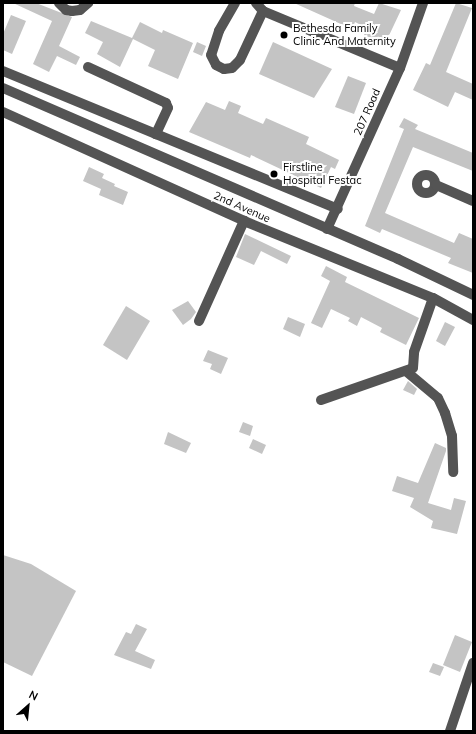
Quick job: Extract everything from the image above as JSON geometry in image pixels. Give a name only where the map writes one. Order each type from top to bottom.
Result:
[{"type":"street","points":[[59,3],[66,10],[72,11],[80,10],[88,3]]},
{"type":"street","points":[[235,3],[219,31],[211,55],[216,65],[224,69],[232,68],[240,60],[260,7],[400,68]]},
{"type":"street","name":"207 Road","points":[[327,229],[338,209],[400,68],[423,3]]},
{"type":"street","points":[[88,67],[166,103],[168,108],[156,134]]},
{"type":"street","points":[[3,71],[338,209]]},
{"type":"street","name":"2nd Avenue","points":[[3,88],[327,229],[473,295]]},
{"type":"street","name":"2nd Avenue","points":[[3,112],[244,221],[433,298],[473,320]]},
{"type":"street","points":[[436,185],[473,202]]},
{"type":"street","points":[[199,321],[244,221]]},
{"type":"street","points":[[322,400],[407,372],[413,368],[414,352],[433,298]]},
{"type":"street","points":[[407,372],[438,398],[443,408],[452,436],[453,472]]},
{"type":"street","points":[[450,731],[473,663]]},
{"type":"building","points":[[13,3],[36,3],[72,17],[59,46],[80,57],[76,65],[57,56],[49,72],[33,64],[52,21]]},
{"type":"building","points":[[294,3],[355,3],[354,6],[374,14],[379,3],[401,10],[385,44],[364,35],[367,28],[355,22],[352,29]]},
{"type":"building","points":[[456,3],[472,8],[446,72],[473,84],[473,100],[455,92],[448,107],[413,90],[426,63],[430,65]]},
{"type":"building","points":[[11,15],[26,21],[12,54],[3,50],[3,34]]},
{"type":"building","points":[[91,21],[132,38],[140,22],[162,33],[163,30],[193,43],[178,79],[148,66],[155,50],[133,39],[120,67],[97,54],[103,42],[85,33]]},
{"type":"building","points":[[197,42],[206,46],[202,56],[193,52]]},
{"type":"building","points":[[273,42],[332,69],[314,98],[259,74]]},
{"type":"building","points":[[348,76],[366,83],[354,114],[335,107]]},
{"type":"building","points":[[229,101],[241,106],[238,113],[263,124],[266,118],[309,137],[306,144],[339,160],[335,169],[331,167],[321,188],[251,155],[250,158],[189,132],[206,102],[225,110]]},
{"type":"building","points":[[404,118],[418,125],[415,129],[473,153],[473,171],[413,147],[385,213],[454,243],[459,233],[473,239],[473,273],[448,263],[451,258],[382,229],[380,233],[365,226],[404,129],[399,127]]},
{"type":"building","points":[[89,167],[104,174],[102,178],[115,184],[114,186],[128,192],[123,205],[99,195],[101,189],[83,181]]},
{"type":"building","points":[[245,234],[291,256],[287,264],[261,251],[254,265],[236,257]]},
{"type":"building","points":[[326,266],[347,277],[345,282],[419,318],[406,345],[380,332],[382,328],[361,317],[357,326],[348,321],[350,318],[331,309],[322,328],[311,323],[330,281],[321,276]]},
{"type":"building","points":[[188,301],[196,312],[191,319],[183,325],[172,310]]},
{"type":"building","points":[[126,306],[150,321],[127,360],[103,345]]},
{"type":"building","points":[[288,317],[305,324],[300,337],[283,329]]},
{"type":"building","points":[[445,322],[455,327],[445,346],[436,341]]},
{"type":"building","points":[[208,350],[228,358],[221,374],[210,369],[212,364],[203,361]]},
{"type":"building","points":[[408,381],[417,389],[414,395],[403,390]]},
{"type":"building","points":[[243,422],[253,426],[250,436],[239,432]]},
{"type":"building","points":[[168,432],[191,443],[186,453],[164,444]]},
{"type":"building","points":[[253,439],[266,445],[262,454],[249,448]]},
{"type":"building","points":[[435,443],[446,448],[446,451],[428,503],[451,510],[454,498],[466,501],[457,534],[431,528],[433,521],[410,507],[414,498],[392,491],[397,476],[418,483]]},
{"type":"building","points":[[3,555],[31,564],[76,591],[32,676],[3,662]]},
{"type":"building","points":[[136,624],[147,629],[135,651],[155,660],[151,669],[114,655],[126,632],[131,634]]},
{"type":"building","points":[[455,635],[472,642],[460,672],[443,665]]},
{"type":"building","points":[[433,663],[444,667],[440,676],[429,672]]},
{"type":"place","name":"Bethesda Family Clinic And Maternity","points":[[284,35]]},
{"type":"place","name":"Firstline Hospital Festac","points":[[274,174]]}]
